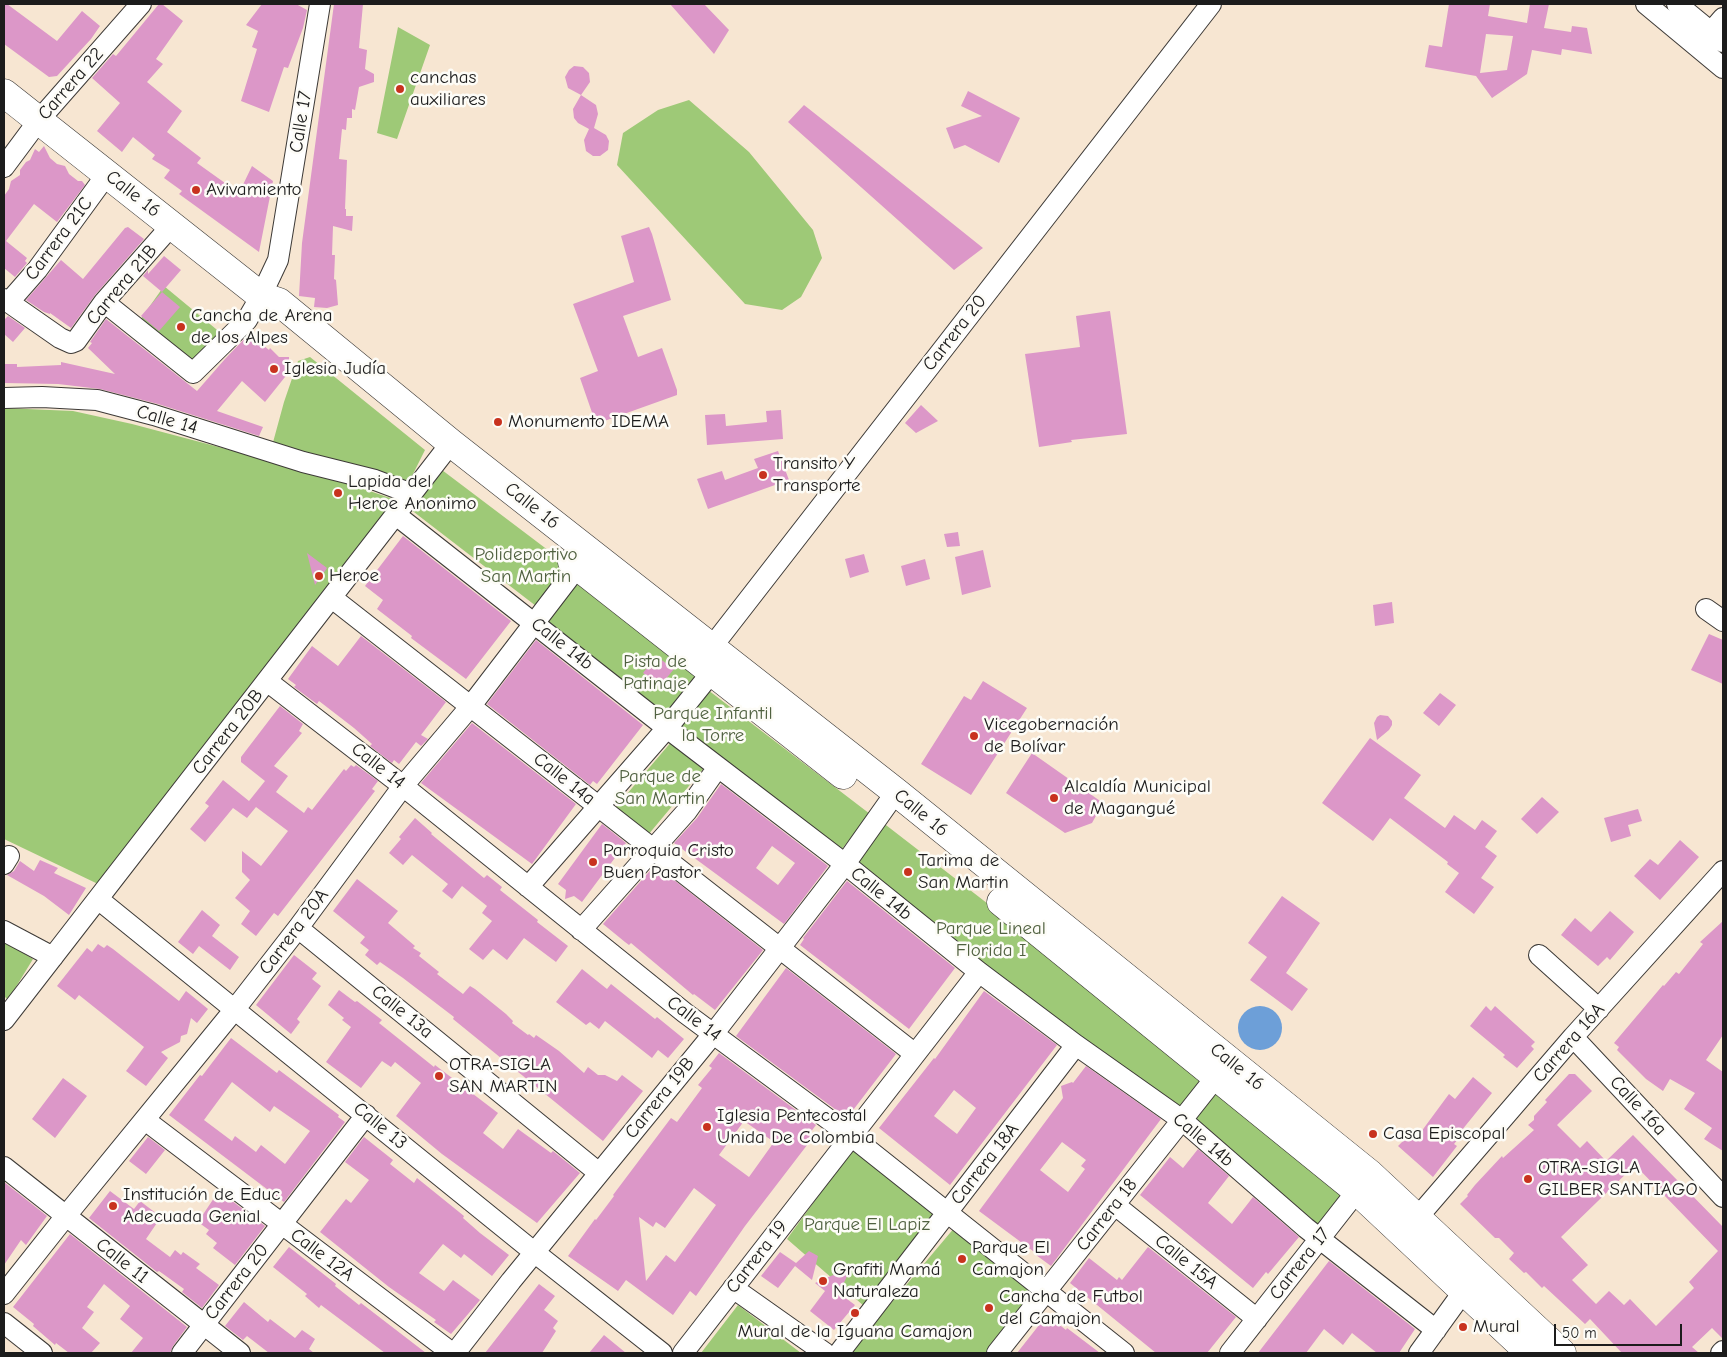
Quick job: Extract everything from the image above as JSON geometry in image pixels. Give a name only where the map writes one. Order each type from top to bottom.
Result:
[{"type":"highway","name":"Calle 16","points":[[4,93],[261,296],[279,302],[578,566],[712,660]]},
{"type":"highway","name":"Calle 16","points":[[446,451],[891,800],[1364,1183],[1470,1282],[1562,1353]]},
{"type":"highway","name":"Calle 16","points":[[891,800],[1216,1077],[1364,1183],[1417,1218],[1530,1353]]},
{"type":"street","name":"Carrera 22","points":[[4,166],[39,120],[140,4]]},
{"type":"street","name":"Calle 17","points":[[104,302],[193,374],[247,320],[278,260],[320,4]]},
{"type":"street","name":"Carrera 20","points":[[712,660],[1211,4]]},
{"type":"street","points":[[1646,4],[1714,34]]},
{"type":"street","points":[[1677,4],[1714,34],[1723,68]]},
{"type":"street","name":"Carrera 21C","points":[[6,300],[37,270],[107,174]]},
{"type":"street","name":"Carrera 21B","points":[[6,300],[60,338],[71,343],[76,341],[104,302],[172,226]]},
{"type":"street","name":"Calle 14","points":[[4,398],[42,397],[97,400],[154,415],[304,462],[375,480],[412,494]]},
{"type":"street","name":"Carrera 20B","points":[[5,1016],[53,957],[446,451]]},
{"type":"street","name":"Calle 14b","points":[[396,515],[667,728],[845,864],[979,972],[1076,1045],[1182,1120],[1320,1239],[1436,1330]]},
{"type":"street","name":"Carrera 20A","points":[[4,1294],[235,1009],[298,928],[403,786],[470,707],[578,566]]},
{"type":"street","name":"Calle 14a","points":[[332,598],[915,1054]]},
{"type":"street","points":[[1706,609],[1723,621]]},
{"type":"street","points":[[528,887],[600,807],[667,728],[712,660]]},
{"type":"street","name":"Calle 14","points":[[267,681],[403,786],[685,1013],[851,1136],[1124,1353]]},
{"type":"street","points":[[581,930],[687,811],[718,767]]},
{"type":"street","name":"Carrera 19B","points":[[454,1353],[534,1252],[714,1033],[845,864],[891,800]]},
{"type":"street","name":"Carrera 16A","points":[[1417,1218],[1574,1037],[1723,871]]},
{"type":"street","name":"Calle 13","points":[[98,899],[534,1252],[662,1353]]},
{"type":"street","name":"Calle 13a","points":[[298,928],[599,1173]]},
{"type":"street","points":[[4,931],[53,957]]},
{"type":"street","points":[[1539,955],[1599,1009]]},
{"type":"street","name":"Carrera 19","points":[[683,1353],[979,972]]},
{"type":"street","name":"Calle 16a","points":[[1574,1037],[1723,1197]]},
{"type":"street","name":"Carrera 18A","points":[[839,1353],[1076,1045]]},
{"type":"street","name":"Carrera 18","points":[[997,1353],[1216,1077]]},
{"type":"street","name":"Carrera 20","points":[[182,1353],[366,1115]]},
{"type":"street","name":"Calle 12A","points":[[145,1120],[454,1353]]},
{"type":"street","name":"Calle 11","points":[[4,1167],[65,1217],[240,1353]]},
{"type":"street","name":"Carrera 17","points":[[1230,1353],[1364,1183]]},
{"type":"street","name":"Calle 15A","points":[[1115,1205],[1257,1319]]},
{"type":"street","points":[[1419,1353],[1470,1282]]},
{"type":"street","points":[[733,1288],[824,1353]]},
{"type":"street","points":[[4,1323],[42,1353]]},
{"type":"green space","name":"canchas auxiliares","points":[[398,27],[430,45],[397,139],[377,133]]},
{"type":"green space","points":[[689,100],[749,152],[813,230],[822,258],[801,297],[782,310],[745,304],[617,165],[623,133],[658,110]]},
{"type":"green space","name":"Cancha de Arena de los Alpes","points":[[164,286],[222,334],[197,364],[140,320]]},
{"type":"green space","points":[[310,357],[425,450],[407,486],[272,446],[298,361]]},
{"type":"green space","points":[[4,408],[73,411],[132,424],[317,473],[399,501],[98,884],[4,839]]},
{"type":"green space","name":"Polideportivo San Martin","points":[[438,467],[569,566],[536,606],[410,509]]},
{"type":"green space","name":"Pista de Patinaje","points":[[586,576],[706,670],[665,722],[543,625],[569,590]]},
{"type":"green space","name":"Parque Infantil la Torre","points":[[708,690],[870,814],[841,850],[677,728]]},
{"type":"green space","name":"Parque de San Martin","points":[[672,741],[704,768],[648,835],[615,808]]},
{"type":"green space","name":"Parque Lineal Florida I","points":[[882,822],[1212,1077],[1348,1191],[1320,1230],[852,864]]},
{"type":"green space","points":[[4,941],[33,959],[8,1000],[4,996]]},
{"type":"green space","name":"Parque El Lapiz","points":[[854,1147],[946,1212],[872,1313],[787,1239]]},
{"type":"green space","name":"Parque El Camajon","points":[[955,1227],[1037,1291],[994,1353],[849,1353]]},
{"type":"green space","points":[[738,1305],[801,1353],[701,1353]]},
{"type":"water","points":[[1264,1006],[1276,1012],[1281,1019],[1281,1037],[1276,1044],[1269,1049],[1256,1050],[1248,1047],[1241,1040],[1238,1024],[1241,1016],[1248,1009]]},
{"type":"building","points":[[4,4],[7,4],[57,41],[82,11],[100,26],[91,39],[57,76],[49,77],[4,44]]},
{"type":"building","points":[[159,4],[162,4],[183,21],[156,59],[163,64],[147,82],[182,111],[167,132],[201,158],[197,163],[239,193],[252,166],[273,181],[259,252],[179,194],[182,191],[164,178],[170,170],[152,159],[155,155],[133,137],[122,152],[97,131],[120,103],[92,78],[113,54],[116,56]]},
{"type":"building","points":[[262,4],[296,4],[307,10],[303,28],[288,68],[284,67],[269,112],[241,101],[257,49],[252,47],[258,31],[246,25]]},
{"type":"building","points":[[334,4],[363,4],[359,48],[367,50],[365,69],[374,74],[374,82],[359,87],[355,110],[352,109],[352,118],[347,118],[346,130],[342,129],[339,159],[347,160],[345,209],[346,216],[353,216],[352,231],[333,226],[332,255],[335,255],[334,279],[336,280],[338,305],[327,308],[314,307],[315,298],[299,296],[302,243]]},
{"type":"building","points":[[670,4],[704,4],[729,30],[714,54]]},
{"type":"building","points":[[1449,4],[1490,4],[1488,16],[1527,23],[1530,4],[1549,4],[1544,28],[1571,32],[1572,26],[1587,28],[1592,54],[1562,49],[1561,55],[1532,50],[1527,74],[1492,98],[1476,76],[1425,67],[1429,45],[1442,47]],"holes":[[[1486,34],[1513,36],[1507,70],[1480,73]]]},
{"type":"building","points":[[574,66],[583,67],[589,73],[590,82],[581,95],[568,88],[565,77]]},
{"type":"building","points":[[968,91],[1020,118],[999,163],[965,145],[954,149],[946,128],[982,116],[961,106]]},
{"type":"building","points":[[581,95],[596,105],[598,114],[594,128],[606,135],[609,141],[608,150],[600,156],[593,156],[586,151],[584,140],[589,129],[578,123],[574,118],[573,109]]},
{"type":"building","points":[[804,105],[983,248],[954,270],[788,122]]},
{"type":"building","points":[[44,146],[50,158],[57,164],[65,166],[69,174],[78,181],[82,181],[85,185],[57,222],[34,204],[6,241],[27,258],[25,261],[27,263],[15,277],[4,268],[4,196],[9,189],[11,181],[20,175],[20,170],[30,160],[35,149],[39,152]]},
{"type":"building","points":[[128,227],[144,239],[95,295],[71,328],[50,313],[44,312],[26,300],[61,260],[83,279],[125,228]]},
{"type":"building","points":[[649,227],[671,300],[623,316],[638,357],[662,348],[677,390],[677,395],[596,424],[580,378],[598,371],[573,304],[634,282],[621,236]]},
{"type":"building","points":[[164,256],[181,270],[162,292],[143,276],[148,270],[148,274]]},
{"type":"building","points":[[162,292],[180,307],[159,331],[141,316]]},
{"type":"building","points":[[1110,311],[1127,434],[1071,440],[1072,442],[1039,447],[1025,354],[1080,347],[1076,316]]},
{"type":"building","points":[[8,316],[25,328],[13,342],[4,334],[4,320]]},
{"type":"building","points":[[106,319],[197,391],[249,334],[269,350],[270,348],[279,357],[289,357],[289,372],[265,402],[242,381],[217,411],[263,427],[259,436],[158,404],[100,389],[58,384],[4,383],[4,364],[17,364],[17,367],[61,365],[61,362],[115,374],[88,348]]},
{"type":"building","points":[[921,405],[938,421],[916,433],[905,423]]},
{"type":"building","points":[[781,410],[783,439],[707,445],[705,415],[725,414],[726,426],[767,422],[766,411]]},
{"type":"building","name":"Transito Y Transporte","points":[[778,451],[789,480],[708,509],[697,479],[722,471],[725,480],[758,468],[754,459]]},
{"type":"building","points":[[958,532],[960,546],[947,547],[944,534]]},
{"type":"building","points":[[403,536],[511,621],[466,679],[411,638],[412,636],[377,609],[383,600],[365,586]]},
{"type":"building","points":[[983,550],[991,587],[962,595],[955,557]]},
{"type":"building","points":[[307,553],[327,568],[315,585]]},
{"type":"building","points":[[864,554],[869,572],[850,578],[845,559]]},
{"type":"building","points":[[925,559],[930,579],[906,586],[901,566]]},
{"type":"building","points":[[1392,602],[1394,623],[1375,626],[1373,605]]},
{"type":"building","points":[[1709,634],[1723,640],[1723,684],[1691,670]]},
{"type":"building","points":[[361,636],[446,702],[421,735],[428,739],[421,746],[416,742],[399,764],[394,760],[392,763],[370,746],[372,744],[354,728],[319,701],[317,704],[294,687],[296,685],[288,679],[312,646],[338,666]]},
{"type":"building","points":[[536,640],[643,725],[597,784],[593,781],[590,785],[487,704]]},
{"type":"building","points":[[656,656],[674,669],[660,686],[643,673]]},
{"type":"building","name":"Vicegobernación de Bolívar","points":[[983,681],[1027,708],[971,795],[921,764],[964,696],[971,700]]},
{"type":"building","points":[[1440,693],[1456,705],[1439,726],[1423,713]]},
{"type":"building","points":[[280,706],[303,724],[299,731],[302,733],[274,766],[288,776],[276,792],[304,813],[308,807],[312,810],[344,769],[346,771],[351,765],[354,767],[356,765],[378,781],[372,789],[375,791],[278,916],[274,913],[256,936],[241,924],[250,911],[235,898],[250,880],[242,872],[242,851],[261,866],[288,831],[256,807],[247,818],[233,808],[205,842],[190,829],[209,806],[205,803],[223,780],[249,801],[265,781],[241,762],[241,757]]},
{"type":"building","points":[[1380,715],[1388,716],[1392,721],[1392,725],[1377,740],[1374,723]]},
{"type":"building","points":[[472,723],[576,804],[532,864],[421,783]]},
{"type":"building","points":[[1370,738],[1421,775],[1404,798],[1445,828],[1454,815],[1475,830],[1482,820],[1497,831],[1485,847],[1497,856],[1481,878],[1494,887],[1474,914],[1445,892],[1459,873],[1447,864],[1448,862],[1390,818],[1373,841],[1322,803]]},
{"type":"building","name":"Alcaldía Municipal de Magangué","points":[[1032,753],[1103,803],[1092,823],[1065,833],[1006,793]]},
{"type":"building","points":[[721,784],[828,866],[784,924],[674,843],[697,818]],"holes":[[[772,846],[795,863],[778,885],[756,868]]]},
{"type":"building","points":[[1542,797],[1559,812],[1537,834],[1521,819]]},
{"type":"building","points":[[1638,809],[1642,821],[1628,825],[1631,836],[1611,842],[1604,818]]},
{"type":"building","points":[[415,818],[431,834],[484,878],[487,875],[502,887],[500,890],[568,946],[556,962],[524,938],[507,960],[493,949],[483,960],[469,949],[492,921],[482,913],[487,906],[462,886],[452,899],[442,891],[448,884],[412,855],[403,865],[389,853],[401,839],[399,837]]},
{"type":"building","name":"Parroquia Cristo Buen Pastor","points":[[602,824],[626,843],[582,902],[574,896],[565,899],[566,890],[558,884]]},
{"type":"building","points":[[1680,840],[1699,857],[1660,900],[1634,876],[1650,859],[1658,865]]},
{"type":"building","points":[[40,860],[58,868],[54,873],[86,888],[69,915],[44,896],[7,875],[14,871],[20,861],[34,871]]},
{"type":"building","points":[[655,865],[763,950],[715,1010],[693,995],[631,943],[629,945],[603,924]]},
{"type":"building","points":[[357,879],[398,911],[388,923],[415,946],[413,948],[421,953],[419,956],[439,972],[437,974],[463,994],[470,986],[475,989],[506,1014],[513,1021],[512,1023],[534,1038],[536,1035],[559,1051],[584,1073],[588,1067],[598,1075],[605,1075],[617,1081],[622,1075],[643,1091],[603,1141],[453,1019],[454,1017],[403,978],[380,962],[377,965],[365,955],[369,950],[360,943],[365,937],[333,911]]},
{"type":"building","points":[[847,881],[955,968],[909,1029],[800,945],[803,938]]},
{"type":"building","points":[[1282,896],[1320,923],[1286,973],[1308,989],[1292,1011],[1250,980],[1267,957],[1248,943]]},
{"type":"building","points":[[202,910],[220,925],[212,936],[239,957],[230,970],[199,946],[193,954],[178,942]]},
{"type":"building","points":[[1610,911],[1634,932],[1610,960],[1607,957],[1598,966],[1561,935],[1575,918],[1591,932]]},
{"type":"building","points":[[1723,921],[1723,1035],[1706,1060],[1723,1072],[1723,1151],[1704,1139],[1712,1128],[1684,1109],[1695,1093],[1670,1079],[1663,1091],[1646,1079],[1617,1050],[1619,1047],[1614,1043],[1663,985],[1676,972],[1679,974],[1703,944],[1700,942]]},
{"type":"building","points":[[98,944],[104,948],[107,945],[113,949],[179,1001],[186,991],[208,1009],[197,1023],[191,1018],[187,1034],[181,1036],[180,1042],[161,1052],[168,1058],[146,1086],[126,1071],[144,1047],[79,995],[75,1000],[57,986],[87,948],[92,952]]},
{"type":"building","points":[[294,955],[317,973],[312,979],[321,986],[297,1019],[300,1022],[291,1034],[256,1005]]},
{"type":"building","points":[[786,968],[896,1054],[847,1118],[736,1036]]},
{"type":"building","points":[[582,969],[607,989],[611,984],[684,1039],[668,1058],[658,1050],[652,1058],[605,1021],[599,1029],[590,1022],[586,1025],[556,1002]]},
{"type":"building","points":[[339,990],[382,1020],[379,1023],[434,1067],[435,1065],[498,1113],[483,1133],[503,1149],[518,1129],[551,1153],[553,1151],[580,1173],[537,1223],[442,1154],[396,1116],[421,1083],[395,1062],[391,1067],[382,1061],[361,1088],[326,1062],[351,1027],[342,1020],[344,1018],[328,1005]]},
{"type":"building","points":[[984,991],[1057,1045],[950,1185],[879,1128],[935,1059]],"holes":[[[954,1090],[976,1108],[957,1134],[934,1116]]]},
{"type":"building","points":[[1486,1006],[1491,1011],[1495,1006],[1535,1042],[1531,1046],[1534,1049],[1517,1068],[1503,1057],[1505,1055],[1470,1026]]},
{"type":"building","points":[[231,1038],[277,1073],[279,1070],[339,1115],[338,1117],[345,1122],[284,1202],[169,1115],[200,1075],[202,1076]],"holes":[[[232,1082],[270,1112],[274,1106],[310,1131],[285,1164],[261,1145],[256,1152],[235,1136],[232,1141],[204,1120]]]},
{"type":"building","points":[[719,1053],[816,1125],[810,1133],[814,1136],[745,1226],[696,1296],[690,1291],[673,1315],[626,1280],[618,1291],[568,1256],[671,1118],[677,1122],[702,1088],[698,1085],[712,1068],[709,1066]],"holes":[[[744,1121],[774,1142],[749,1177],[719,1155]],[[694,1188],[716,1205],[675,1262],[666,1255],[646,1281],[639,1217],[653,1227],[656,1222],[665,1228]]]},
{"type":"building","points":[[1086,1066],[1161,1119],[1051,1266],[979,1211],[1063,1098],[1061,1086],[1073,1083]],"holes":[[[1062,1142],[1086,1160],[1081,1166],[1085,1169],[1068,1192],[1040,1170]]]},
{"type":"building","points":[[1569,1074],[1575,1074],[1592,1091],[1557,1125],[1580,1148],[1587,1141],[1606,1161],[1633,1135],[1723,1227],[1723,1339],[1712,1328],[1692,1347],[1699,1353],[1622,1353],[1590,1319],[1585,1324],[1544,1286],[1542,1288],[1526,1272],[1524,1273],[1509,1259],[1514,1253],[1499,1238],[1495,1238],[1460,1204],[1502,1156],[1503,1158],[1534,1130],[1528,1125],[1547,1102],[1545,1100]],"holes":[[[1635,1165],[1718,1251],[1689,1282],[1694,1288],[1656,1326],[1630,1299],[1624,1305],[1609,1291],[1596,1304],[1572,1280],[1588,1265],[1561,1237]]]},
{"type":"building","points":[[1473,1077],[1492,1093],[1462,1130],[1464,1132],[1454,1144],[1457,1146],[1433,1177],[1398,1146],[1407,1137],[1411,1140],[1416,1134],[1418,1136],[1449,1094],[1455,1099]]},
{"type":"building","points":[[63,1078],[87,1096],[55,1138],[32,1119]]},
{"type":"building","points":[[148,1137],[165,1150],[146,1174],[129,1161]]},
{"type":"building","points":[[364,1137],[393,1160],[390,1164],[414,1183],[417,1178],[464,1216],[463,1218],[480,1233],[509,1255],[492,1276],[464,1254],[461,1258],[443,1244],[419,1273],[444,1291],[453,1280],[480,1300],[451,1334],[434,1322],[436,1320],[389,1287],[320,1232],[346,1199],[351,1203],[369,1180],[345,1162]]},
{"type":"building","points":[[1198,1149],[1229,1176],[1208,1203],[1232,1224],[1253,1197],[1299,1237],[1268,1274],[1266,1272],[1253,1288],[1140,1195],[1170,1157],[1183,1168]]},
{"type":"building","points":[[4,1182],[47,1216],[26,1245],[21,1240],[4,1265]]},
{"type":"building","points":[[110,1191],[134,1209],[140,1201],[161,1217],[146,1239],[170,1257],[175,1250],[181,1255],[183,1252],[200,1264],[196,1268],[219,1285],[202,1308],[182,1292],[184,1289],[159,1271],[157,1272],[89,1218]]},
{"type":"building","points":[[218,1192],[265,1226],[235,1265],[213,1248],[217,1243],[206,1234],[209,1230],[198,1222]]},
{"type":"building","points":[[70,1234],[187,1327],[170,1353],[131,1353],[143,1338],[120,1319],[130,1306],[104,1284],[87,1307],[94,1312],[82,1328],[100,1343],[91,1353],[69,1353],[56,1343],[55,1345],[13,1307]]},
{"type":"building","points":[[289,1247],[359,1305],[361,1303],[426,1353],[385,1353],[321,1305],[319,1308],[305,1296],[307,1294],[273,1267]]},
{"type":"building","points":[[1148,1247],[1236,1317],[1207,1353],[1156,1353],[1070,1283],[1089,1258],[1117,1280],[1119,1277],[1122,1280]]},
{"type":"building","points":[[809,1251],[818,1256],[812,1280],[795,1266],[778,1288],[761,1276],[780,1252],[796,1263]]},
{"type":"building","points":[[1329,1261],[1415,1329],[1399,1353],[1377,1353],[1352,1333],[1343,1345],[1324,1329],[1306,1353],[1258,1353]]},
{"type":"building","points":[[846,1264],[851,1268],[839,1293],[855,1305],[834,1330],[810,1311],[825,1291],[815,1283],[840,1272]]},
{"type":"building","points":[[539,1284],[555,1296],[544,1310],[558,1321],[553,1328],[556,1331],[542,1353],[485,1353]]},
{"type":"building","points":[[244,1302],[268,1322],[270,1319],[295,1338],[302,1330],[315,1339],[309,1349],[314,1353],[269,1353],[247,1336],[243,1340],[225,1326]]},
{"type":"building","points":[[1047,1315],[1066,1330],[1067,1328],[1100,1353],[1017,1353]]},
{"type":"building","points":[[604,1335],[626,1353],[589,1353]]},
{"type":"place","name":"canchas auxiliares","points":[[400,89]]},
{"type":"place","name":"Avivamiento","points":[[196,190]]},
{"type":"place","name":"Cancha de Arena de los Alpes","points":[[181,327]]},
{"type":"place","name":"Iglesia Judía","points":[[274,369]]},
{"type":"place","name":"Monumento IDEMA","points":[[498,422]]},
{"type":"place","name":"Transito Y Transporte","points":[[763,475]]},
{"type":"place","name":"Lapida del Heroe Anonimo","points":[[338,493]]},
{"type":"place","name":"Heroe","points":[[319,576]]},
{"type":"place","name":"Vicegobernación de Bolívar","points":[[974,736]]},
{"type":"place","name":"Alcaldía Municipal de Magangué","points":[[1054,798]]},
{"type":"place","name":"Parroquia Cristo Buen Pastor","points":[[593,862]]},
{"type":"place","name":"Tarima de San Martin","points":[[908,872]]},
{"type":"place","name":"OTRA-SIGLA SAN MARTIN","points":[[439,1076]]},
{"type":"place","name":"Iglesia Pentecostal Unida De Colombia","points":[[707,1127]]},
{"type":"place","name":"Casa Episcopal","points":[[1373,1134]]},
{"type":"place","name":"OTRA-SIGLA GILBER SANTIAGO","points":[[1528,1179]]},
{"type":"place","name":"Institución de Educ Adecuada Genial","points":[[113,1206]]},
{"type":"place","name":"Parque El Camajon","points":[[962,1259]]},
{"type":"place","name":"Grafiti Mamá Naturaleza","points":[[823,1281]]},
{"type":"place","name":"Cancha de Futbol del Camajon","points":[[989,1308]]},
{"type":"place","name":"Mural de la Iguana Camajon","points":[[855,1313]]},
{"type":"place","name":"Mural","points":[[1463,1327]]}]
